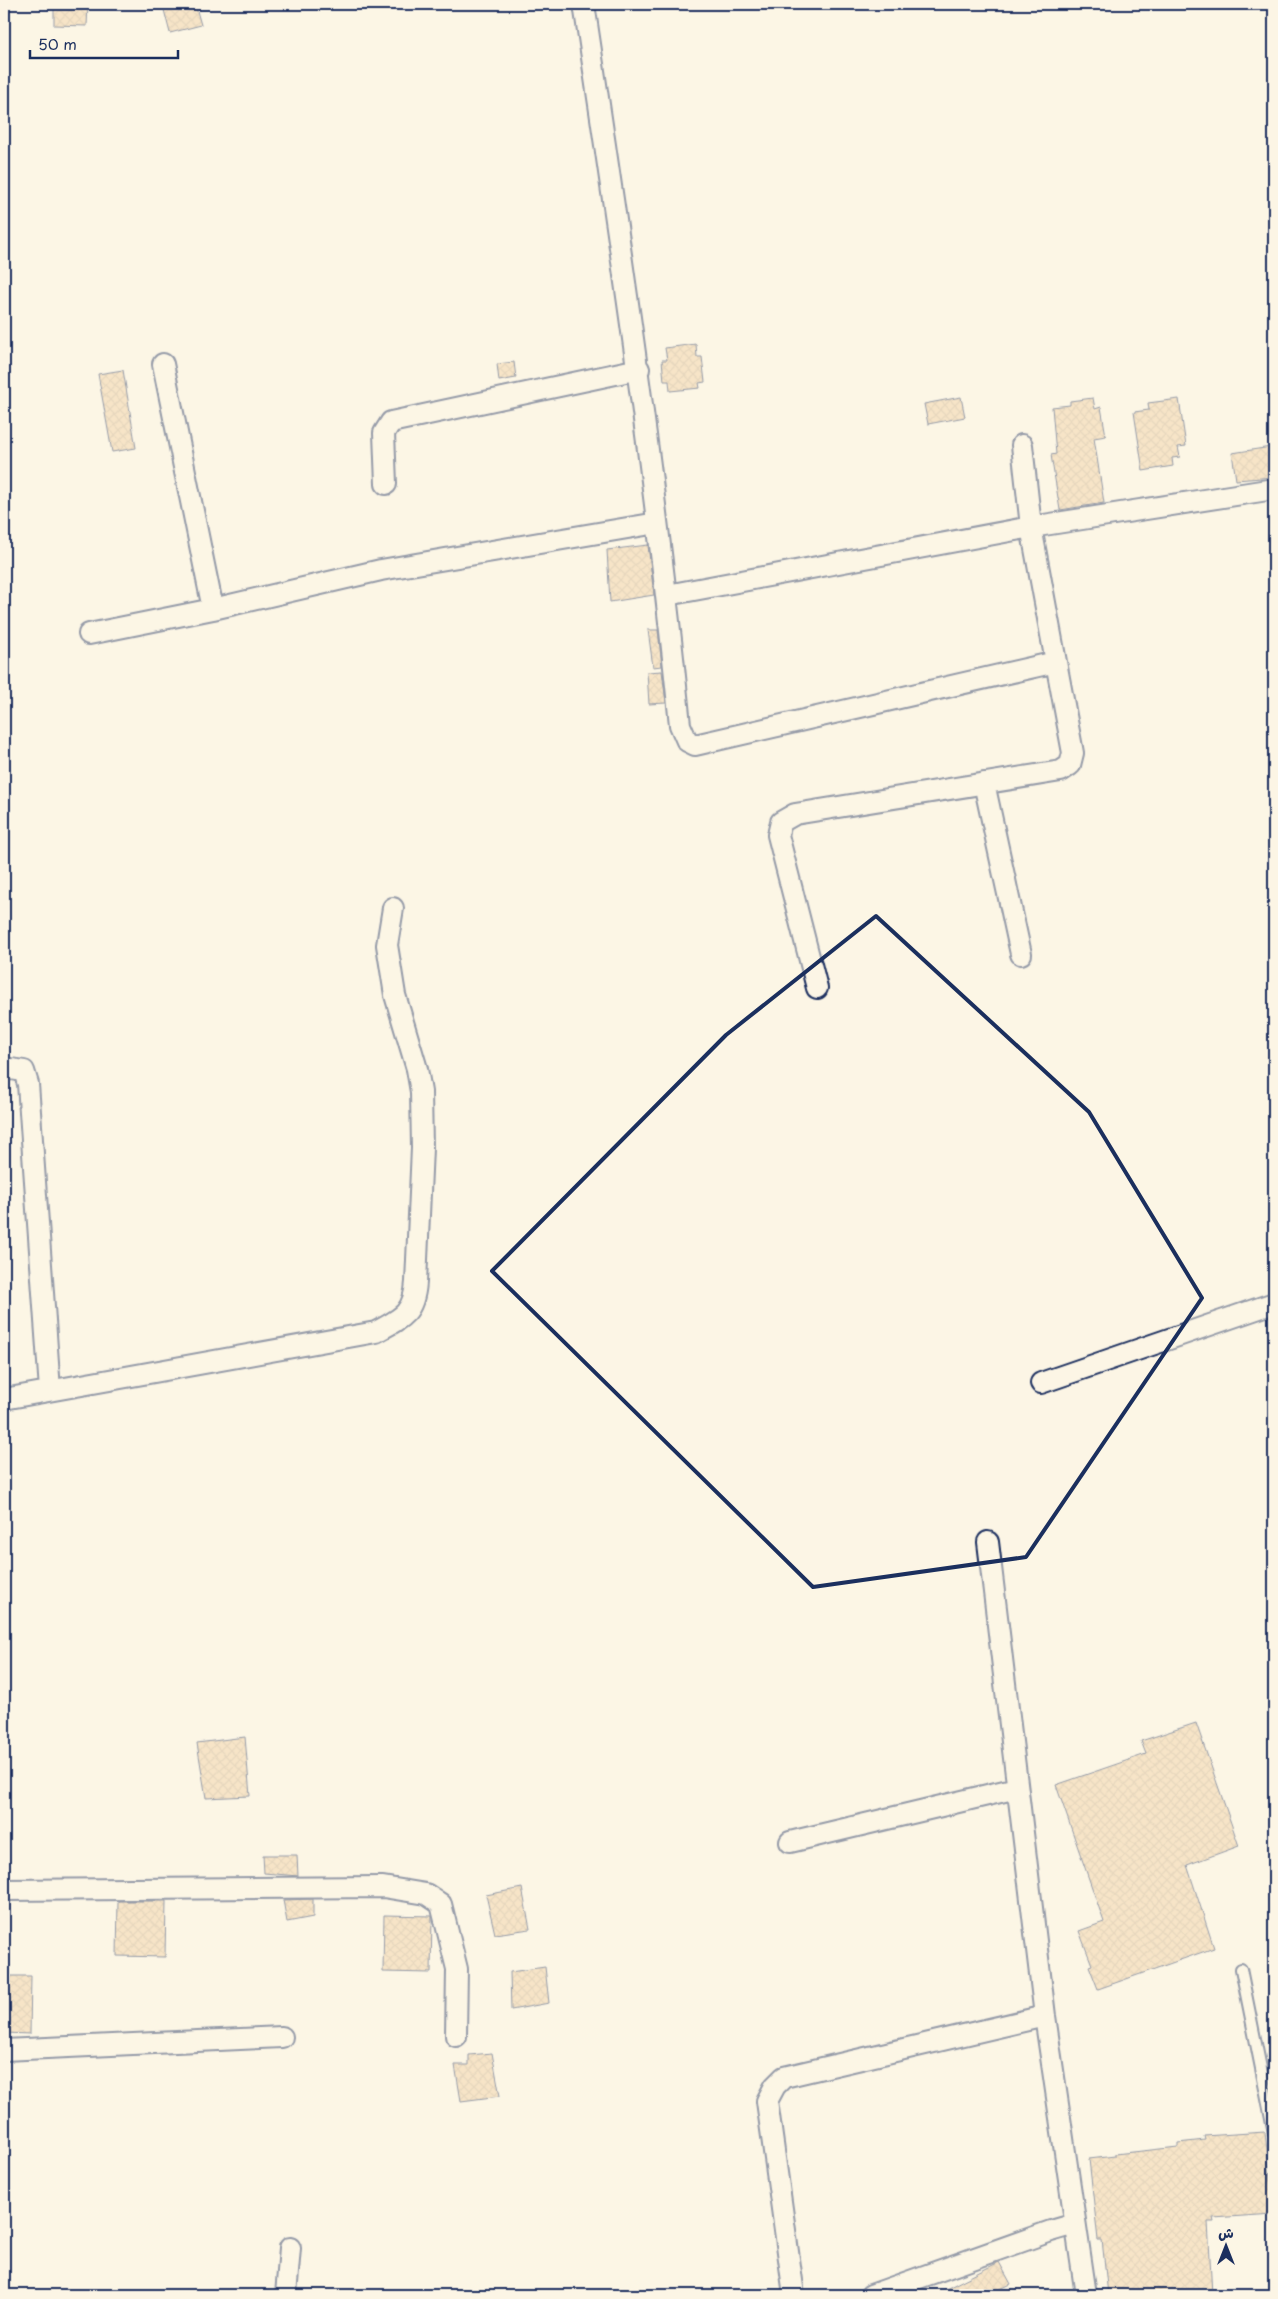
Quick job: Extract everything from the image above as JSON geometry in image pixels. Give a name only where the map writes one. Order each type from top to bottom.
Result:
[{"type":"street","points":[[584,4],[638,369],[667,595],[680,725],[687,741],[695,745],[1056,662]]},
{"type":"street","points":[[162,364],[213,609]]},
{"type":"street","points":[[386,484],[384,433],[391,422],[638,369]]},
{"type":"street","points":[[817,988],[778,835],[781,822],[795,814],[1061,771],[1070,765],[1073,753],[1031,527],[1022,445]]},
{"type":"street","points":[[667,595],[1031,527],[1274,489]]},
{"type":"street","points":[[89,634],[213,609],[381,570],[657,524]]},
{"type":"street","points":[[984,783],[1021,954]]},
{"type":"street","points":[[4,1399],[376,1332],[408,1312],[415,1298],[416,1282],[422,1148],[421,1092],[418,1069],[395,995],[387,945],[393,908]]},
{"type":"street","points":[[4,1071],[11,1069],[24,1071],[28,1084],[50,1390]]},
{"type":"street","points":[[1041,1383],[1274,1303]]},
{"type":"street","points":[[988,1542],[1046,2016],[1086,2295]]},
{"type":"street","points":[[790,1842],[1017,1788]]},
{"type":"street","points":[[4,1890],[383,1887],[426,1894],[441,1904],[457,1969],[456,2036]]},
{"type":"street","points":[[794,2295],[767,2100],[775,2086],[784,2077],[1046,2016]]},
{"type":"street","points":[[4,2050],[282,2036]]},
{"type":"street","points":[[871,2295],[1051,2231],[1076,2224]]},
{"type":"street","points":[[286,2295],[290,2248]]},
{"type":"lane","points":[[1241,1969],[1274,2133]]},
{"type":"highlighted area","points":[[876,916],[1089,1112],[1202,1298],[1026,1557],[813,1587],[492,1271],[726,1035]]},
{"type":"building","points":[[54,4],[88,4],[87,26],[54,25]]},
{"type":"building","points":[[176,4],[195,4],[201,25],[170,33],[164,10],[177,7]]},
{"type":"building","points":[[696,344],[697,357],[702,357],[705,382],[699,383],[700,388],[670,391],[669,381],[664,381],[662,360],[667,360],[665,348]]},
{"type":"building","points":[[514,362],[516,378],[499,381],[497,364]]},
{"type":"building","points":[[123,370],[136,448],[112,452],[98,374]]},
{"type":"building","points":[[961,397],[965,417],[928,424],[924,404]]},
{"type":"building","points":[[1093,398],[1095,409],[1101,407],[1106,436],[1094,438],[1104,503],[1060,510],[1051,455],[1056,454],[1052,407],[1070,405],[1070,401]]},
{"type":"building","points":[[1179,399],[1186,446],[1178,447],[1180,457],[1172,458],[1173,466],[1143,471],[1134,412],[1149,410],[1148,403]]},
{"type":"building","points":[[1271,447],[1274,477],[1236,480],[1232,453]]},
{"type":"building","points":[[648,545],[654,595],[610,602],[607,550]]},
{"type":"building","points":[[648,630],[658,630],[662,666],[653,667]]},
{"type":"building","points":[[662,671],[666,703],[649,704],[647,672]]},
{"type":"building","points":[[1196,1723],[1239,1846],[1187,1865],[1214,1948],[1098,1989],[1089,1966],[1092,1965],[1079,1931],[1104,1922],[1056,1785],[1146,1754],[1141,1741]]},
{"type":"building","points":[[245,1737],[250,1796],[206,1798],[197,1743]]},
{"type":"building","points":[[263,1855],[297,1855],[298,1876],[264,1873]]},
{"type":"building","points":[[522,1888],[530,1929],[495,1934],[486,1895]]},
{"type":"building","points":[[313,1899],[313,1917],[287,1922],[283,1900]]},
{"type":"building","points":[[118,1901],[166,1901],[165,1957],[117,1956]]},
{"type":"building","points":[[384,1915],[432,1916],[431,1973],[383,1972]]},
{"type":"building","points":[[545,1967],[549,2003],[511,2010],[510,1972]]},
{"type":"building","points":[[4,1976],[31,1976],[30,2034],[4,2033]]},
{"type":"building","points":[[492,2053],[500,2096],[461,2101],[455,2065],[469,2065],[469,2055]]},
{"type":"building","points":[[1265,2132],[1274,2214],[1213,2218],[1214,2222],[1208,2222],[1212,2295],[1108,2295],[1102,2240],[1098,2240],[1089,2159],[1178,2147],[1178,2143],[1205,2140],[1204,2136]]},
{"type":"building","points":[[999,2262],[1011,2284],[988,2295],[934,2295]]}]
